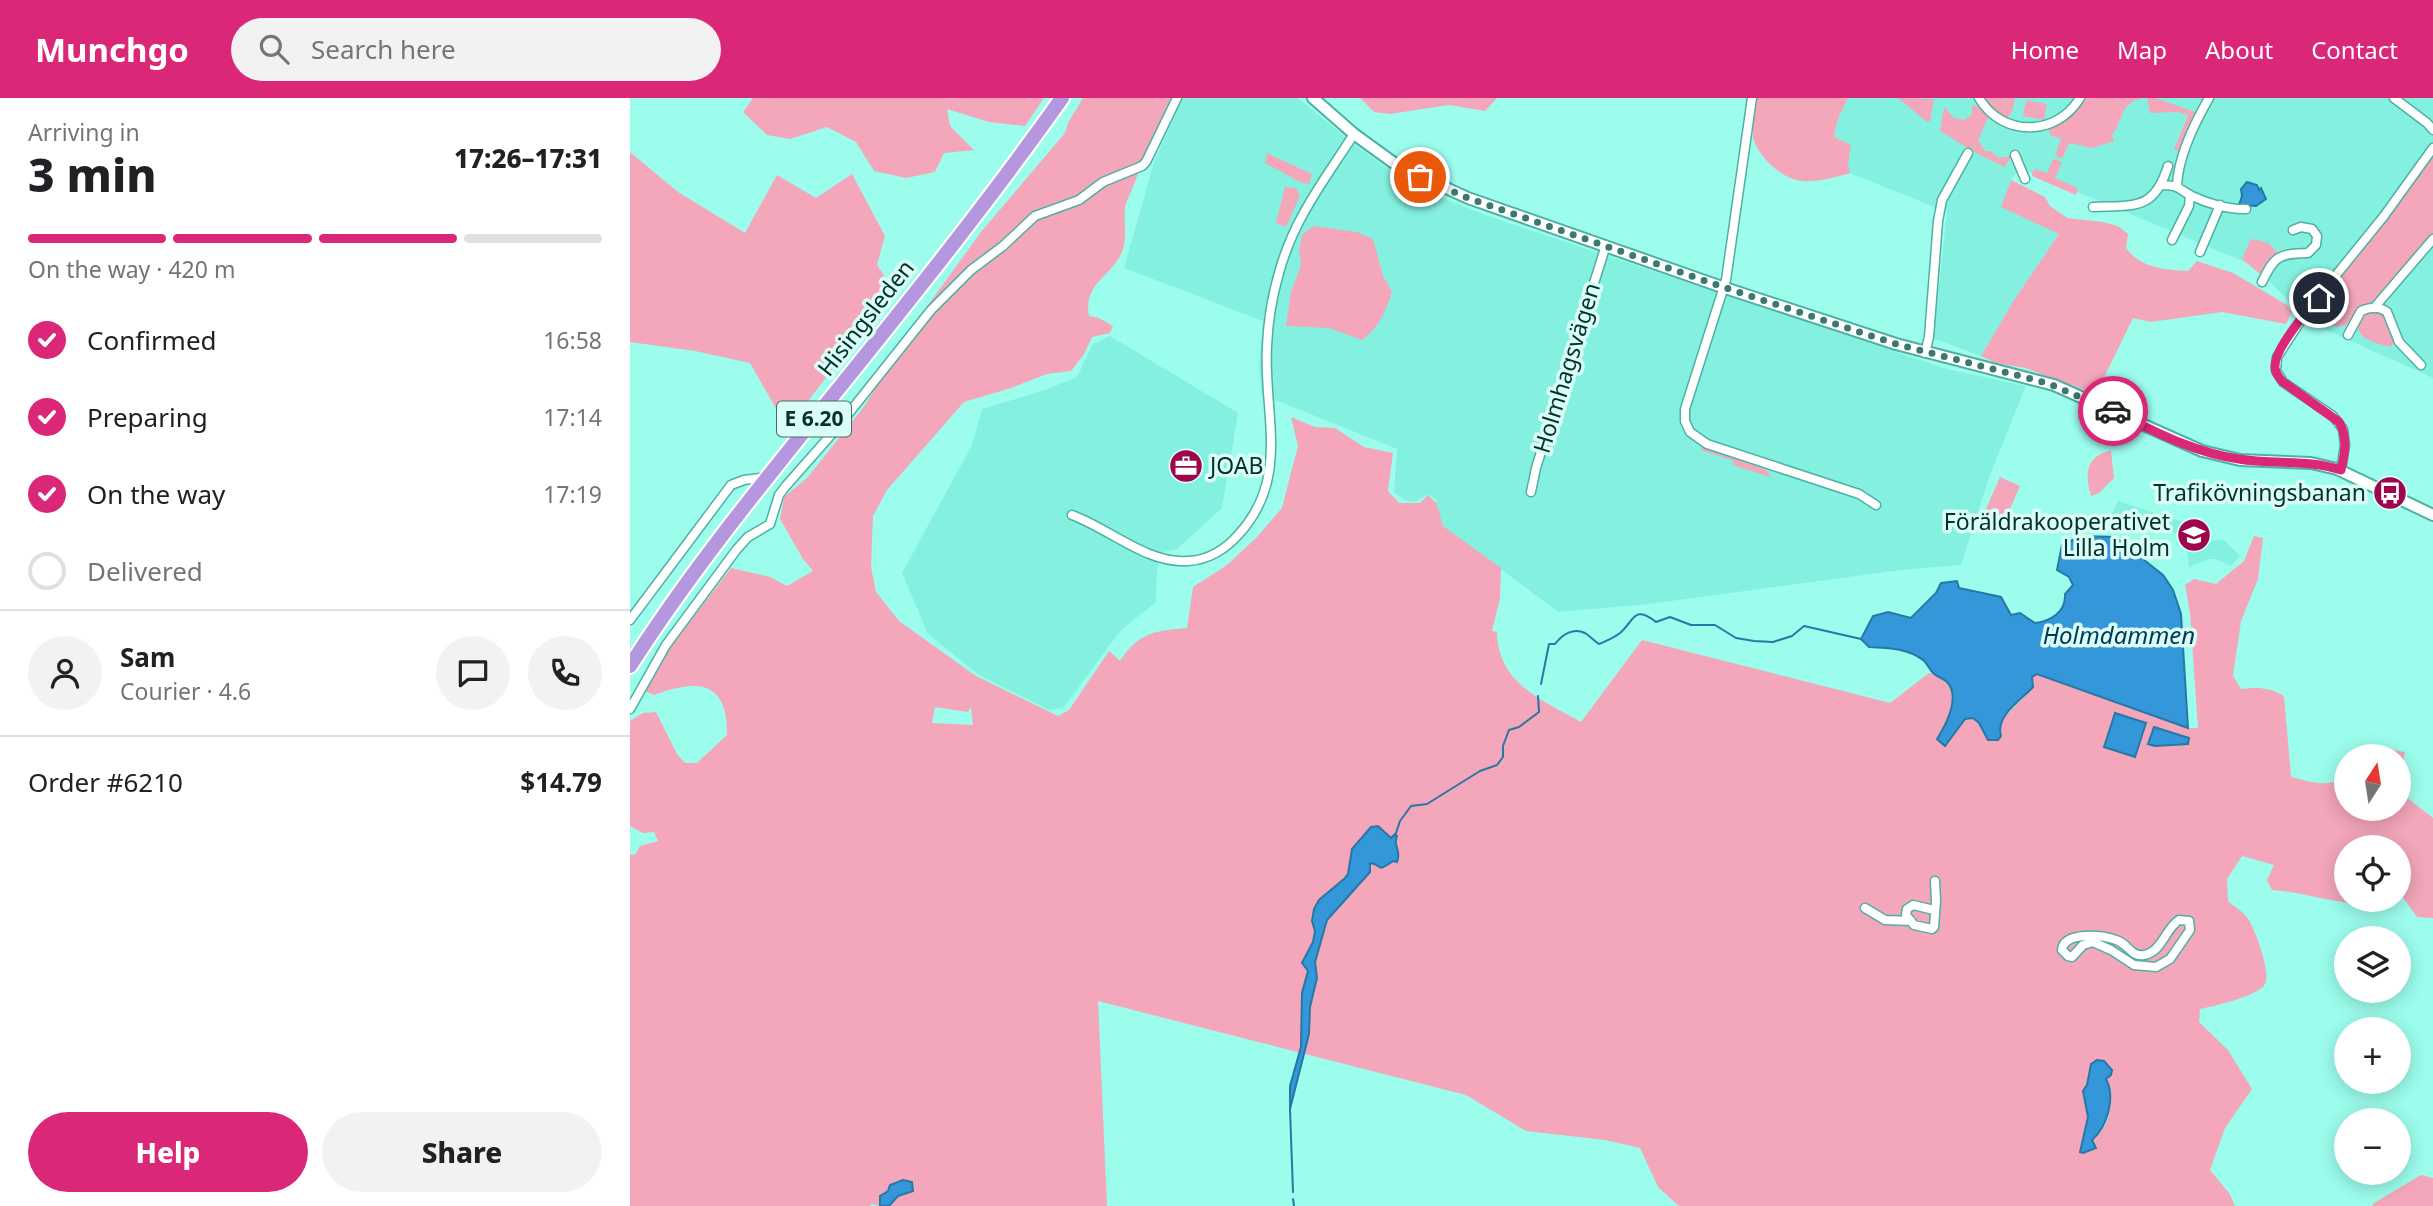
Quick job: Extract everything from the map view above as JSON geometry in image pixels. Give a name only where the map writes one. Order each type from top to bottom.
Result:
[{"type":"highway","name":"Hisingsleden","points":[[630,666],[693,573],[902,309],[1062,98]]},
{"type":"street","points":[[630,709],[666,645],[737,549],[748,537],[770,524],[779,495],[785,487],[837,428],[932,310],[971,270],[1003,246],[1035,216],[1079,200],[1102,182],[1142,166],[1152,153],[1177,98]]},
{"type":"street","points":[[1313,98],[1354,134],[1398,166],[1468,198],[1723,287],[1925,352],[2054,385],[2177,442],[2214,455],[2252,461],[2311,463],[2341,470],[2433,515]]},
{"type":"street","points":[[1752,98],[1726,280],[1686,402],[1685,421],[1690,432],[1699,440],[1716,448],[1859,494],[1875,505]]},
{"type":"street","points":[[1979,98],[1997,119],[2027,128],[2044,127],[2060,120],[2080,98]]},
{"type":"street","points":[[2177,186],[2184,154],[2209,98]]},
{"type":"street","points":[[2394,98],[2427,122],[2433,130]]},
{"type":"street","points":[[1072,515],[1104,528],[1150,555],[1179,562],[1197,560],[1217,552],[1242,530],[1264,490],[1271,460],[1267,346],[1271,306],[1279,273],[1305,209],[1354,134]]},
{"type":"street","points":[[2341,470],[2345,445],[2343,429],[2339,422],[2283,382],[2276,371],[2277,357],[2297,326],[2384,216],[2433,148]]},
{"type":"street","points":[[1925,352],[1929,337],[1942,200],[1968,153]]},
{"type":"street","points":[[2015,155],[2025,179]]},
{"type":"street","points":[[2093,207],[2139,204],[2151,198],[2161,185],[2168,166]]},
{"type":"street","points":[[2161,185],[2177,186],[2190,195],[2220,205],[2246,209]]},
{"type":"street","points":[[2172,240],[2189,206],[2190,195]]},
{"type":"street","points":[[2200,252],[2220,205]]},
{"type":"street","points":[[2262,282],[2272,263],[2282,255],[2308,253],[2316,245],[2317,236],[2312,229],[2301,227],[2293,230]]},
{"type":"street","points":[[2374,308],[2433,239]]},
{"type":"street","name":"Holmhagsvägen","points":[[1531,492],[1536,468],[1606,245]]},
{"type":"street","points":[[2348,335],[2361,311],[2374,308],[2388,312],[2399,342],[2421,365]]},
{"type":"street","points":[[630,620],[732,485],[744,480],[768,477]]},
{"type":"street","points":[[1934,910],[1913,905],[1906,915],[1914,925],[1932,929],[1935,924],[1935,881]]},
{"type":"street","points":[[1866,908],[1885,920],[1911,921]]},
{"type":"street","points":[[2186,920],[2191,925],[2170,959],[2156,967],[2134,965],[2093,942],[2083,945],[2068,957],[2062,947],[2067,940],[2108,938],[2120,941],[2132,953],[2141,955],[2153,951],[2176,922],[2186,920]]},
{"type":"shaded area","points":[[753,98],[1044,98],[1025,126],[989,122],[947,109],[950,126],[974,150],[944,153],[935,172],[906,178],[874,171],[856,142],[827,127],[790,139],[767,135],[743,112]]},
{"type":"shaded area","points":[[1083,98],[1174,98],[1126,203],[1123,250],[1093,289],[1090,297],[1089,316],[1113,326],[1110,333],[1092,337],[1084,354],[1071,371],[1047,374],[964,402],[887,490],[873,516],[871,567],[876,592],[899,621],[976,676],[1058,716],[1069,710],[1109,651],[1120,661],[1134,644],[1149,635],[1187,628],[1193,587],[1227,565],[1256,538],[1282,508],[1298,446],[1291,417],[1315,427],[1335,428],[1364,447],[1393,453],[1388,491],[1399,503],[1420,503],[1428,495],[1437,504],[1443,526],[1501,568],[1500,598],[1492,631],[1497,632],[1499,650],[1514,678],[1538,698],[1581,722],[1642,640],[1890,703],[1929,673],[1940,678],[1951,692],[1951,710],[1938,739],[1945,746],[1965,719],[1973,718],[1979,723],[1982,732],[1999,730],[2003,719],[2022,699],[2032,676],[2037,674],[2188,728],[2198,728],[2190,613],[2185,585],[2194,579],[2216,584],[2244,561],[2254,536],[2263,538],[2258,579],[2241,621],[2233,676],[2241,689],[2263,688],[2284,696],[2291,777],[2313,782],[2334,782],[2334,821],[2412,821],[2412,802],[2433,818],[2433,918],[2417,917],[2411,909],[2411,835],[2334,835],[2334,900],[2272,890],[2267,880],[2274,865],[2242,856],[2227,879],[2228,901],[2245,914],[2252,926],[2265,964],[2266,982],[2263,987],[2250,994],[2200,1009],[2199,1022],[2228,1050],[2252,1089],[2225,1128],[2210,1170],[2229,1193],[2235,1206],[1679,1206],[1658,1187],[1640,1148],[1605,1140],[1526,1131],[1466,1095],[1098,1001],[1107,1206],[889,1206],[898,1196],[905,1195],[888,1191],[880,1196],[880,1206],[630,1206],[630,854],[635,855],[640,846],[658,841],[654,832],[643,833],[630,826],[630,721],[643,713],[656,712],[677,754],[685,763],[697,763],[727,735],[722,703],[716,694],[707,688],[684,687],[654,695],[643,690],[675,641],[731,568],[770,577],[787,586],[813,571],[780,519],[784,497],[807,478],[863,408],[928,305],[981,232],[1065,133]],"holes":[[[935,707],[968,712],[971,707],[973,725],[932,723]],[[2104,1061],[2112,1070],[2106,1079],[2110,1090],[2109,1116],[2101,1131],[2092,1140],[2096,1147],[2085,1136],[2088,1114],[2083,1091],[2091,1068]]]},
{"type":"shaded area","points":[[1183,98],[1298,98],[1410,185],[1488,216],[1947,369],[2026,386],[1990,475],[1961,565],[1901,570],[1649,604],[1558,612],[1443,526],[1436,500],[1429,494],[1415,502],[1406,501],[1394,492],[1397,449],[1261,394],[1259,364],[1263,321],[1124,268],[1154,162]]},
{"type":"shaded area","points":[[1360,98],[1497,98],[1485,111],[1449,105],[1390,114],[1374,112]]},
{"type":"shaded area","points":[[1757,98],[1848,98],[1838,119],[1834,137],[1851,145],[1848,165],[1850,173],[1805,181],[1786,176],[1776,169],[1762,155],[1753,139]]},
{"type":"shaded area","points":[[1848,98],[2433,98],[2433,378],[2313,324],[2252,265],[2020,168],[2011,180],[2039,223],[2059,234],[2014,300],[1981,356],[1933,338],[1947,212],[1850,173],[1847,165],[1851,151],[1834,138],[1838,120]]},
{"type":"shaded area","points":[[1898,98],[1934,99],[1930,121],[1927,122]]},
{"type":"shaded area","points":[[1983,98],[2013,98],[2012,112],[2006,119],[1993,110]]},
{"type":"shaded area","points":[[2084,98],[2142,98],[2126,108],[2112,135],[2114,141],[2092,148],[2069,143],[2062,159],[2055,155],[2061,139],[2050,135],[2049,130],[2070,116]]},
{"type":"shaded area","points":[[2147,98],[2155,98],[2198,113],[2182,153],[2174,150],[2188,115],[2177,112],[2150,113]]},
{"type":"shaded area","points":[[2026,100],[2047,104],[2044,120],[2023,116]]},
{"type":"shaded area","points":[[1973,105],[1982,108],[1989,116],[1978,140],[1985,151],[1990,151],[1999,158],[2011,156],[2005,167],[1972,151],[1976,144],[1971,150],[1940,131],[1944,107],[1954,118],[1964,120],[1971,116]]},
{"type":"shaded area","points":[[630,152],[678,192],[745,233],[777,175],[816,198],[852,174],[885,236],[877,265],[894,290],[787,428],[750,363],[695,351],[630,342]]},
{"type":"shaded area","points":[[1267,153],[1312,174],[1309,184],[1265,163]]},
{"type":"shaded area","points":[[2433,154],[2433,234],[2377,299],[2359,309],[2346,325],[2336,327],[2321,315],[2320,304]]},
{"type":"shaded area","points":[[2053,159],[2062,162],[2055,178],[2078,188],[2076,195],[2032,176],[2035,169],[2047,173]]},
{"type":"shaded area","points":[[2011,180],[2045,197],[2050,206],[2067,218],[2118,226],[2128,234],[2126,248],[2146,264],[2162,269],[2188,271],[2197,261],[2233,273],[2287,305],[2292,312],[2286,324],[2222,312],[2151,322],[2133,318],[2096,394],[2025,368],[1996,363],[1981,356],[2014,300],[2059,234],[2001,207]]},
{"type":"shaded area","points":[[1285,187],[1296,188],[1300,196],[1286,227],[1276,223]]},
{"type":"shaded area","points":[[1313,226],[1357,232],[1373,239],[1383,276],[1392,292],[1381,319],[1373,331],[1362,340],[1329,328],[1286,326],[1291,292],[1301,265],[1299,250],[1302,235]]},
{"type":"shaded area","points":[[2253,239],[2268,243],[2278,253],[2260,274],[2242,259]]},
{"type":"shaded area","points":[[2377,311],[2384,315],[2395,341],[2391,347],[2370,341],[2360,333],[2359,321],[2364,313]]},
{"type":"shaded area","points":[[1110,336],[1238,413],[1222,508],[1177,549],[1163,552],[1157,570],[1156,602],[1121,630],[1064,707],[1049,710],[979,675],[928,634],[902,573],[972,445],[982,409],[1077,377],[1093,344]]},
{"type":"shaded area","points":[[1702,447],[1767,470],[1770,477],[1733,465],[1734,461],[1701,450]]},
{"type":"shaded area","points":[[2111,451],[2114,478],[2099,493],[2091,496],[2089,468],[2096,457]]},
{"type":"shaded area","points":[[2000,477],[2020,486],[2003,525],[1983,516]]},
{"type":"shaded area","name":"Föräldrakooperativet Lilla Holm","points":[[2118,501],[2186,523],[2193,518],[2211,541],[2224,540],[2240,556],[2231,566],[2216,559],[2209,559],[2189,567],[2185,536],[2112,514]]},
{"type":"shaded area","points":[[2421,1175],[2433,1178],[2433,1206],[2372,1206],[2404,1185],[2411,1185],[2411,1181]]},
{"type":"water","points":[[2247,182],[2257,185],[2259,190],[2261,188],[2266,199],[2256,206],[2239,205],[2241,189]]},
{"type":"water","name":"Holmdammen","points":[[2081,536],[2115,537],[2163,575],[2173,590],[2181,614],[2188,728],[2037,674],[2032,677],[2033,687],[2005,715],[1998,740],[1988,740],[1979,723],[1973,718],[1965,719],[1945,746],[1937,739],[1951,711],[1951,688],[1917,656],[1897,649],[1869,647],[1861,639],[1873,616],[1888,612],[1911,618],[1936,593],[1941,583],[1957,581],[1959,588],[2001,597],[2011,615],[2020,613],[2035,623],[2047,620],[2060,611],[2065,594],[2073,585],[2069,577],[2057,570],[2062,545]]},
{"type":"water","points":[[2115,713],[2146,723],[2135,757],[2104,747]]},
{"type":"water","points":[[2154,727],[2189,738],[2188,744],[2148,744]]},
{"type":"water","points":[[1378,826],[1391,838],[1395,834],[1397,836],[1397,862],[1393,861],[1381,868],[1370,863],[1370,872],[1327,920],[1315,962],[1317,978],[1310,1007],[1309,1034],[1290,1109],[1290,1086],[1301,1047],[1302,993],[1308,971],[1302,963],[1313,942],[1314,909],[1319,900],[1348,874],[1352,849],[1371,827]]},
{"type":"water","points":[[2097,1060],[2104,1061],[2112,1070],[2106,1079],[2110,1103],[2106,1120],[2092,1140],[2096,1148],[2083,1153],[2080,1152],[2088,1117],[2083,1091],[2087,1085],[2091,1064]]},
{"type":"water","points":[[903,1180],[912,1182],[913,1191],[898,1196],[889,1206],[880,1206],[880,1196],[888,1191],[890,1185]]},
{"type":"waterway","points":[[1541,684],[1549,644],[1555,644],[1572,631],[1581,631],[1599,644],[1618,635],[1639,614],[1656,622],[1670,617],[1691,625],[1715,625],[1736,638],[1754,641],[1773,642],[1792,636],[1804,626],[1861,639]]},
{"type":"waterway","points":[[1395,836],[1400,821],[1411,806],[1427,804],[1480,771],[1497,765],[1503,757],[1503,746],[1509,730],[1519,727],[1539,712],[1538,696]]},
{"type":"waterway","points":[[1290,1109],[1293,1192]]},
{"type":"waterway","points":[[1293,1199],[1294,1206]]},
{"type":"way so far","points":[[1420,177],[1468,198],[1723,287],[1896,344],[2047,383],[2113,411]]},
{"type":"place","name":"JOAB","points":[[1186,466]]},
{"type":"place","name":"Trafikövningsbanan","points":[[2390,493]]},
{"type":"place","name":"Föräldrakooperativet Lilla Holm","points":[[2194,535]]},
{"type":"route","points":[[2113,411],[2177,442],[2214,455],[2252,461],[2311,463],[2341,470],[2345,437],[2339,422],[2283,382],[2277,376],[2275,367],[2279,353],[2319,298]]}]
